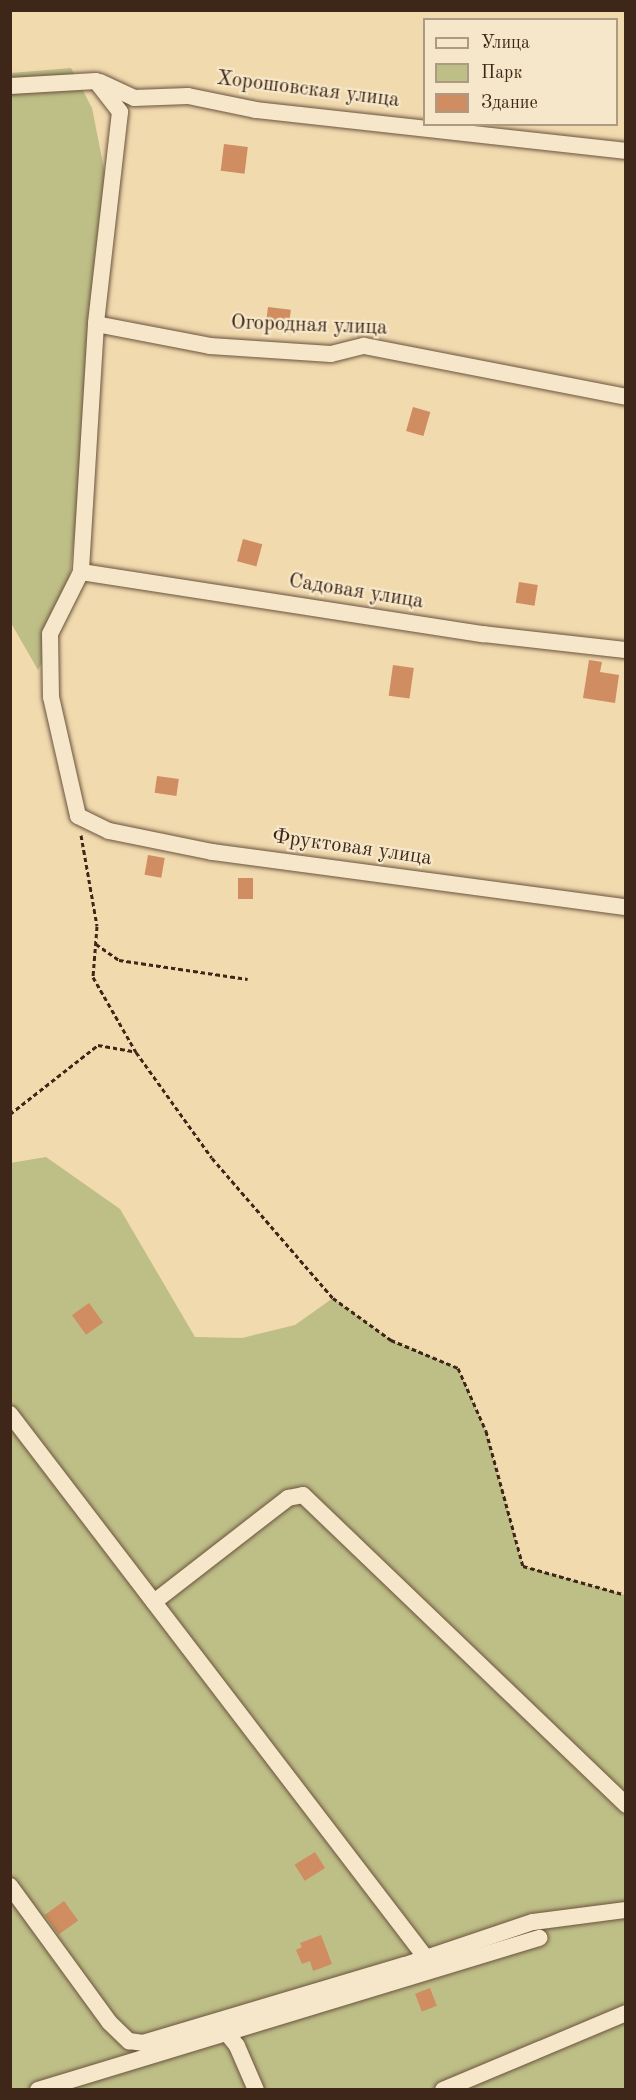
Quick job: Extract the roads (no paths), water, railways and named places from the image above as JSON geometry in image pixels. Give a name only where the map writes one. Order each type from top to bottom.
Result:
[{"type":"street","points":[[10,86],[96,81],[120,112],[96,324],[81,572]]},
{"type":"street","name":"Хорошовская улица","points":[[96,81],[134,98],[188,96],[256,110],[626,151]]},
{"type":"street","name":"Огородная улица","points":[[96,324],[210,346],[331,354],[364,346],[626,396]]},
{"type":"street","name":"Садовая улица","points":[[81,572],[483,634],[626,650]]},
{"type":"street","name":"Фруктовая улица","points":[[81,572],[50,634],[51,697],[78,816],[109,831],[212,852],[626,907]]},
{"type":"street","points":[[10,1414],[426,1958]]},
{"type":"street","points":[[154,1602],[288,1498],[303,1495],[626,1805]]},
{"type":"street","points":[[10,1886],[110,2022],[129,2041],[143,2043],[426,1958],[533,1922],[626,1910]]},
{"type":"street","points":[[39,2090],[225,2031],[539,1938]]},
{"type":"street","points":[[443,2090],[626,2013]]},
{"type":"street","points":[[225,2031],[237,2046],[256,2090]]}]
